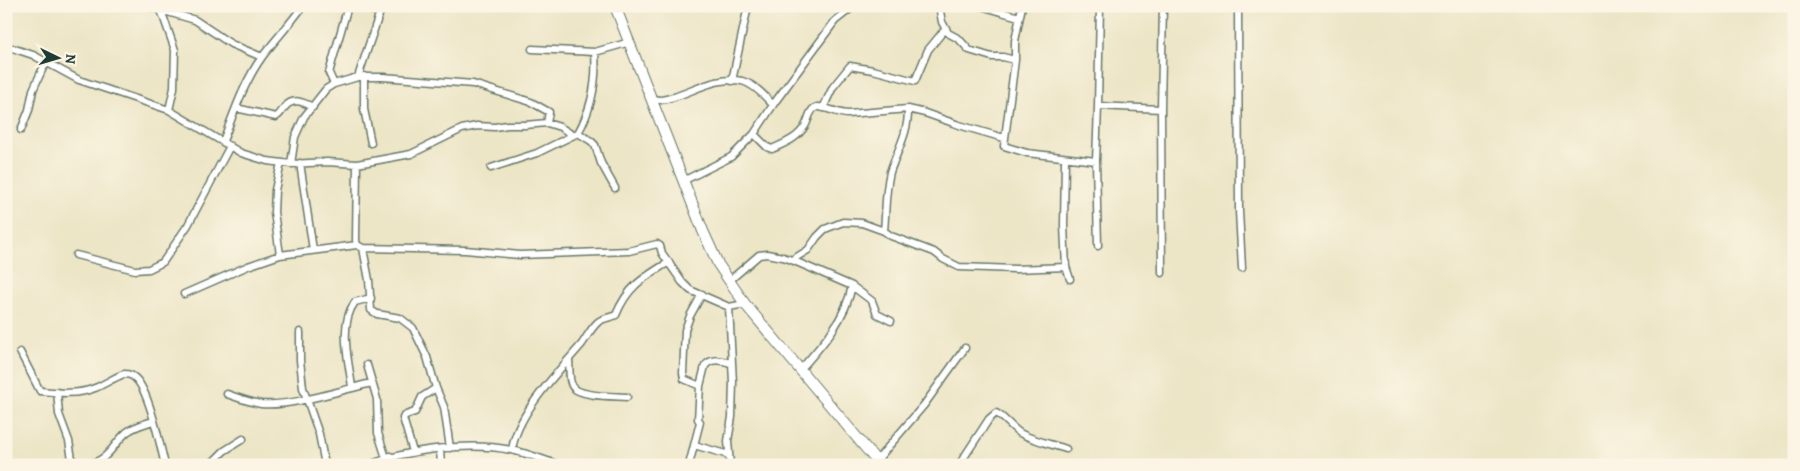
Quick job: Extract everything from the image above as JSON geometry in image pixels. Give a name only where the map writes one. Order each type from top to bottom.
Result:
[{"type":"main road","points":[[616,6],[710,248],[745,304],[878,463]]},
{"type":"street","points":[[147,6],[195,20],[231,44],[262,58]]},
{"type":"street","points":[[223,141],[249,79],[262,58],[303,6]]},
{"type":"street","points":[[334,84],[329,73],[348,6]]},
{"type":"street","points":[[358,6],[381,10],[361,77],[364,109],[371,143]]},
{"type":"street","points":[[732,81],[748,6]]},
{"type":"street","points":[[940,6],[942,22],[948,33],[959,39],[969,50],[981,55],[992,57],[1004,56],[1014,60]]},
{"type":"street","points":[[981,6],[1019,17]]},
{"type":"street","points":[[1022,6],[1015,41],[1003,144],[1005,147],[1027,153],[1096,161]]},
{"type":"street","points":[[1098,246],[1096,161],[1100,6]]},
{"type":"street","points":[[1162,273],[1161,109],[1163,6]]},
{"type":"street","points":[[1238,6],[1239,211],[1242,268]]},
{"type":"street","points":[[683,181],[731,157],[754,134],[834,20],[852,7]]},
{"type":"street","points":[[161,10],[175,50],[174,88],[169,110]]},
{"type":"street","points":[[823,108],[833,87],[850,66],[915,81],[928,50],[946,28]]},
{"type":"street","points":[[532,49],[595,52],[630,42]]},
{"type":"street","points":[[6,46],[33,55],[79,80],[169,110],[254,158],[291,164],[327,162],[356,164],[412,154],[469,127],[525,126],[547,123],[576,134],[594,145],[601,163],[615,188]]},
{"type":"street","points":[[491,168],[537,153],[576,134],[587,113],[594,86],[596,71],[595,52]]},
{"type":"street","points":[[21,130],[29,110],[33,90],[43,68],[47,64]]},
{"type":"street","points":[[291,164],[298,128],[326,90],[334,84],[361,77],[464,83],[481,86],[531,102],[545,109],[549,112],[547,123]]},
{"type":"street","points":[[652,98],[659,101],[709,83],[743,81],[755,87],[773,105]]},
{"type":"street","points":[[236,108],[276,117],[287,105],[294,101],[313,107]]},
{"type":"street","points":[[1098,106],[1161,109]]},
{"type":"street","points":[[754,134],[761,142],[772,149],[797,136],[805,127],[815,107],[840,114],[908,109],[925,112],[959,125],[1004,138]]},
{"type":"street","points":[[884,231],[886,192],[893,165],[906,132],[908,109]]},
{"type":"street","points":[[76,255],[135,270],[149,269],[162,262],[188,225],[230,146]]},
{"type":"street","points":[[1065,158],[1064,226],[1066,267],[1070,279]]},
{"type":"street","points":[[280,255],[274,220],[275,190],[281,163]]},
{"type":"street","points":[[300,163],[313,250]]},
{"type":"street","points":[[356,164],[356,237],[360,246],[371,298],[370,305],[374,313],[400,318],[413,328],[427,357],[444,407],[450,448]]},
{"type":"street","points":[[792,260],[805,253],[825,229],[843,222],[862,223],[884,231],[891,236],[934,252],[959,267],[1016,269],[1066,267]]},
{"type":"street","points":[[184,294],[248,266],[280,255],[313,250],[360,246],[465,250],[520,255],[629,251],[657,244],[682,282],[690,290],[729,307],[745,304]]},
{"type":"street","points":[[729,281],[759,255],[767,254],[792,260],[852,286],[872,301],[877,314],[891,321]]},
{"type":"street","points":[[512,450],[516,434],[524,420],[551,380],[597,323],[616,315],[623,298],[637,283],[669,262]]},
{"type":"street","points":[[800,370],[823,344],[838,323],[850,299],[852,286]]},
{"type":"street","points":[[700,386],[684,379],[682,374],[685,330],[702,294]]},
{"type":"street","points":[[352,388],[347,341],[347,316],[355,302],[371,298]]},
{"type":"street","points":[[729,307],[733,400],[728,440],[730,465]]},
{"type":"street","points":[[300,332],[301,377],[306,399],[319,434],[325,465]]},
{"type":"street","points":[[878,463],[924,405],[965,348]]},
{"type":"street","points":[[20,352],[40,391],[82,392],[98,387],[110,378],[124,374],[130,375],[140,384],[153,421],[165,465]]},
{"type":"street","points":[[569,360],[573,388],[587,394],[627,397]]},
{"type":"street","points":[[689,465],[700,422],[698,419],[700,386],[705,366],[708,362],[720,360],[731,363]]},
{"type":"street","points":[[367,365],[377,405],[378,433],[391,465]]},
{"type":"street","points":[[227,394],[262,404],[279,404],[372,383]]},
{"type":"street","points":[[414,452],[403,418],[415,412],[422,397],[436,388]]},
{"type":"street","points":[[57,392],[59,414],[70,441],[73,465]]},
{"type":"street","points":[[959,465],[989,418],[996,413],[1022,435],[1066,449]]},
{"type":"street","points":[[90,464],[106,456],[126,433],[135,427],[153,421]]},
{"type":"street","points":[[210,465],[224,451],[243,439]]},
{"type":"street","points":[[694,445],[729,455]]},
{"type":"street","points":[[370,465],[388,457],[414,452],[480,447],[512,450],[559,465]]},
{"type":"street","points":[[440,450],[441,465]]}]
